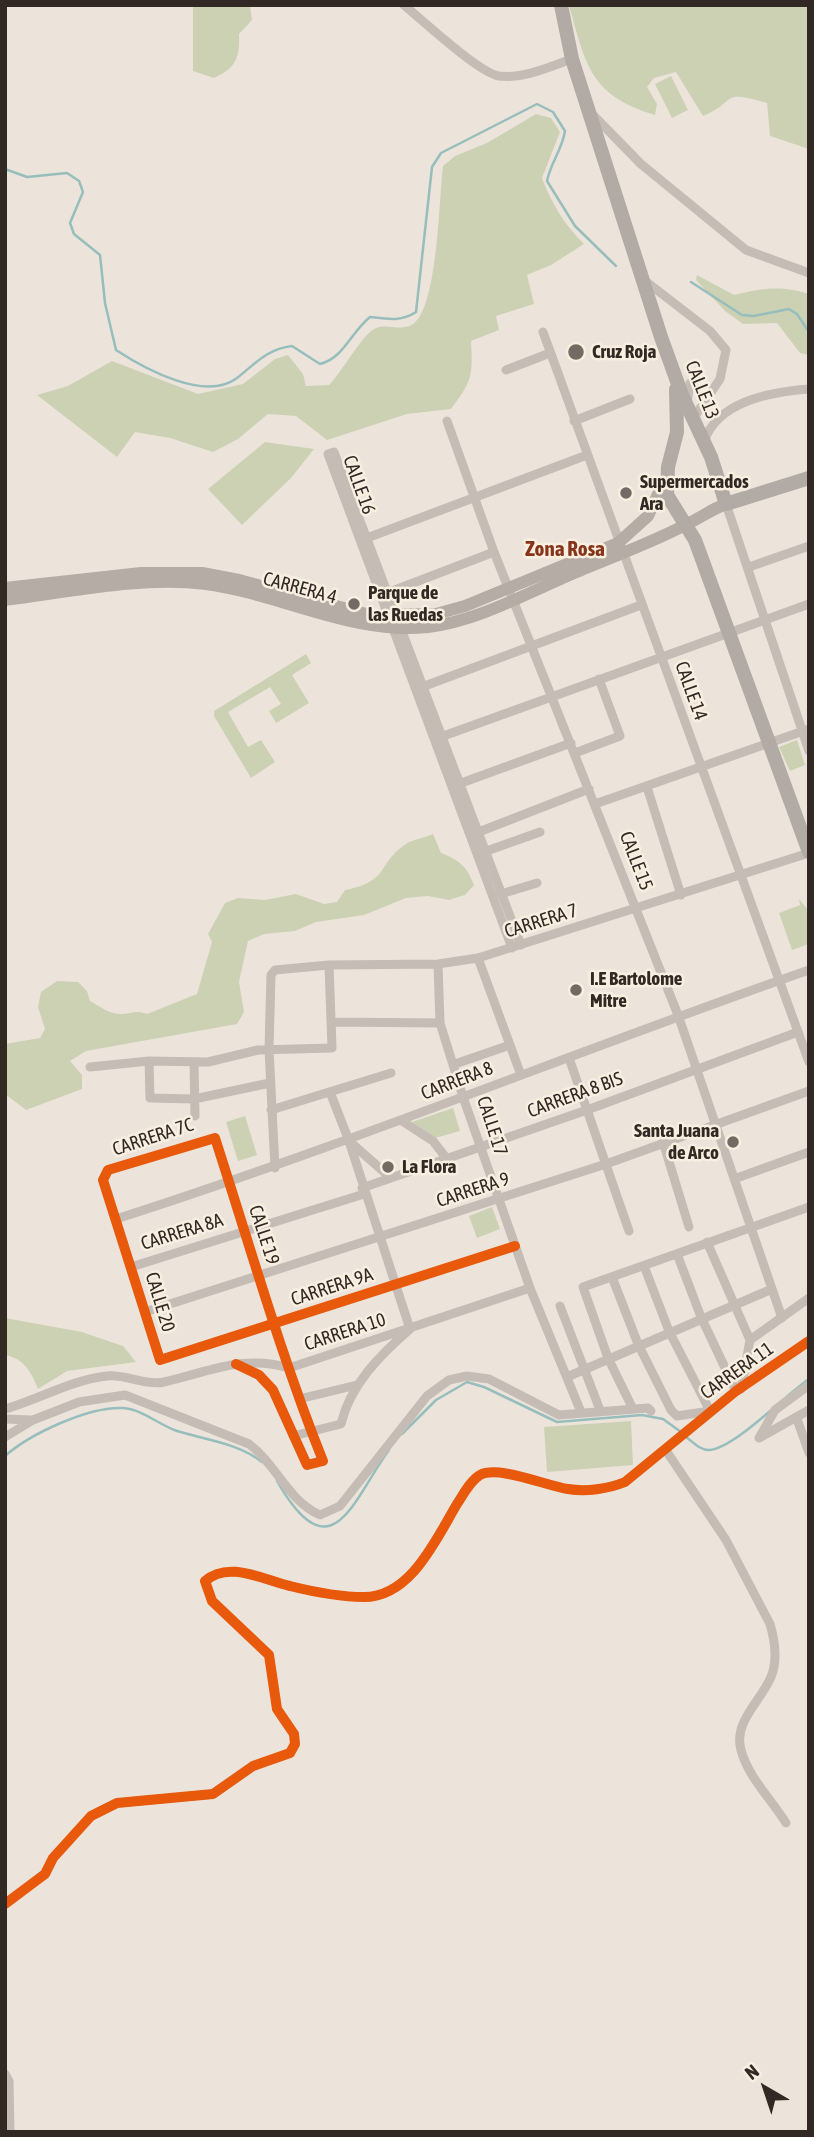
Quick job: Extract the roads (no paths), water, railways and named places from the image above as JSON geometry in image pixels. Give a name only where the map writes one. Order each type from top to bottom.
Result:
[{"type":"main road","points":[[551,5],[568,40]]},
{"type":"main road","points":[[561,5],[568,40]]},
{"type":"main road","name":"CALLE 13","points":[[568,40],[643,279],[684,382],[690,412],[704,442],[726,504]]},
{"type":"main road","points":[[684,382],[668,467],[667,495],[691,530],[809,853]]},
{"type":"main road","points":[[674,446],[689,436],[704,442]]},
{"type":"main road","name":"CARRERA 4","points":[[620,548],[648,516],[661,494],[668,467]]},
{"type":"main road","name":"CARRERA 4","points":[[5,600],[173,582],[225,588],[395,623],[444,624],[620,548],[691,530],[726,504],[809,478]]},
{"type":"main road","name":"CARRERA 4","points":[[5,588],[141,573],[202,573],[239,580],[339,613]]},
{"type":"street","points":[[404,5],[490,74],[513,76],[535,72],[572,59]]},
{"type":"street","points":[[589,112],[641,164],[746,250],[809,273]]},
{"type":"street","points":[[643,279],[710,331],[726,350],[720,379],[690,412]]},
{"type":"street","name":"CALLE 14","points":[[543,332],[809,1062]]},
{"type":"street","points":[[506,370],[550,353]]},
{"type":"street","points":[[704,442],[714,422],[733,408],[764,396],[809,389]]},
{"type":"street","points":[[575,421],[630,399]]},
{"type":"street","name":"CALLE 15","points":[[447,421],[494,552],[678,1015],[782,1318]]},
{"type":"street","name":"CALLE 16","points":[[437,738],[422,687],[395,623],[328,454],[334,452],[367,538],[395,623],[437,738],[517,947]]},
{"type":"street","points":[[367,538],[587,455]]},
{"type":"street","name":"CALLE 13","points":[[726,504],[749,567],[764,620],[805,730],[809,751]]},
{"type":"street","points":[[749,567],[809,546]]},
{"type":"street","points":[[387,593],[494,552]]},
{"type":"street","points":[[437,738],[809,604]]},
{"type":"street","points":[[422,687],[641,605]]},
{"type":"street","points":[[455,785],[620,736],[599,679]]},
{"type":"street","points":[[595,804],[805,730]]},
{"type":"street","points":[[647,787],[681,895]]},
{"type":"street","points":[[473,834],[589,789]]},
{"type":"street","points":[[480,853],[540,832]]},
{"type":"street","name":"CALLE 16","points":[[480,853],[500,894],[517,947]]},
{"type":"street","name":"CARRERA 7","points":[[269,1049],[271,975],[275,970],[329,965],[438,964],[478,958],[809,853]]},
{"type":"street","points":[[500,894],[537,883]]},
{"type":"street","points":[[478,958],[522,1075]]},
{"type":"street","name":"CALLE 17","points":[[438,964],[440,1023],[463,1097],[530,1288],[581,1412]]},
{"type":"street","points":[[90,1067],[149,1061],[194,1063],[269,1049],[332,1048],[329,965]]},
{"type":"street","name":"CARRERA 8","points":[[116,1219],[275,1168],[678,1015],[809,970]]},
{"type":"street","points":[[331,1022],[440,1023]]},
{"type":"street","name":"CARRERA 8 BIS","points":[[363,1191],[391,1178],[587,1110],[798,1032]]},
{"type":"street","points":[[454,1064],[510,1045]]},
{"type":"street","points":[[269,1049],[275,1168]]},
{"type":"street","points":[[569,1058],[629,1231]]},
{"type":"street","points":[[149,1061],[150,1098],[194,1099],[270,1083]]},
{"type":"street","points":[[194,1063],[195,1116]]},
{"type":"street","points":[[271,1110],[391,1073]]},
{"type":"street","name":"CARRERA 9","points":[[145,1312],[499,1200],[809,1091]]},
{"type":"street","points":[[236,1364],[259,1375],[273,1390],[293,1436],[341,1424],[345,1406],[357,1385],[387,1350],[410,1329],[363,1191],[349,1141],[330,1093]]},
{"type":"street","points":[[402,1121],[433,1141],[447,1159]]},
{"type":"street","name":"CARRERA 7C","points":[[104,1174],[108,1170],[215,1138]]},
{"type":"street","name":"CALLE 19","points":[[215,1138],[299,1399],[323,1461],[307,1465],[293,1436]]},
{"type":"street","points":[[349,1141],[391,1178]]},
{"type":"street","points":[[663,1142],[689,1227]]},
{"type":"street","points":[[734,1179],[809,1152]]},
{"type":"street","name":"CALLE 20","points":[[104,1174],[103,1180],[160,1360]]},
{"type":"street","name":"CARRERA 8A","points":[[131,1267],[363,1191]]},
{"type":"street","points":[[632,1407],[608,1358],[583,1287],[809,1207]]},
{"type":"street","points":[[707,1242],[750,1340],[738,1390]]},
{"type":"street","name":"CARRERA 9A","points":[[160,1360],[515,1246]]},
{"type":"street","points":[[677,1254],[701,1317],[738,1390]]},
{"type":"street","points":[[612,1277],[638,1344],[671,1410],[677,1416],[710,1411],[669,1331],[644,1266]]},
{"type":"street","name":"CARRERA 10","points":[[5,1409],[91,1379],[125,1376],[155,1383],[236,1364],[264,1361],[289,1368],[530,1288]]},
{"type":"street","points":[[567,1377],[638,1344],[772,1289]]},
{"type":"street","points":[[750,1340],[809,1298]]},
{"type":"street","points":[[560,1307],[600,1410]]},
{"type":"street","name":"CARRERA 11","points":[[5,1904],[45,1874],[53,1858],[91,1816],[117,1803],[213,1794],[253,1766],[290,1753],[295,1744],[294,1734],[277,1709],[269,1655],[212,1601],[205,1581],[212,1575],[225,1571],[250,1574],[291,1587],[342,1596],[367,1597],[383,1594],[401,1586],[434,1542],[468,1486],[480,1475],[493,1472],[569,1490],[595,1490],[625,1482],[686,1429],[809,1342]]},
{"type":"street","points":[[5,1437],[33,1420],[79,1402],[125,1395],[249,1444],[260,1452],[302,1507],[320,1515],[340,1506],[427,1396],[449,1380],[467,1376],[489,1379],[559,1415],[632,1407],[648,1408],[651,1411]]},
{"type":"street","points":[[299,1399],[357,1385]]},
{"type":"street","points":[[809,1385],[771,1415],[759,1438],[809,1410]]},
{"type":"street","points":[[771,1415],[781,1427]]},
{"type":"street","points":[[5,1419],[33,1420]]},
{"type":"street","points":[[797,1419],[809,1453]]},
{"type":"street","points":[[665,1449],[726,1540],[770,1624],[774,1638],[771,1678],[742,1728],[740,1748],[749,1770],[786,1823]]},
{"type":"street","points":[[5,2074],[9,2081],[10,2132]]},
{"type":"waterway","points":[[5,169],[27,177],[67,173],[79,181],[83,192],[70,223],[74,234],[100,255],[105,303],[116,350],[159,374],[192,385],[224,384],[237,378],[269,353],[292,346],[320,364],[335,356],[370,317],[399,319],[416,312],[432,167],[441,153],[537,104],[553,112],[565,131],[547,181],[575,226],[616,266]]},
{"type":"waterway","points":[[691,282],[742,315],[754,316],[789,309],[797,314],[809,332]]},
{"type":"waterway","points":[[686,1437],[703,1449],[721,1447],[746,1431],[809,1379]]},
{"type":"waterway","points":[[402,1434],[436,1400],[467,1382],[484,1387],[557,1422],[642,1415],[663,1419],[681,1432]]},
{"type":"waterway","points":[[5,1456],[29,1439],[61,1423],[94,1412],[123,1408],[137,1411],[177,1431],[243,1450],[262,1462]]},
{"type":"waterway","points":[[277,1481],[296,1509],[313,1524],[327,1526],[340,1520],[352,1507],[389,1450]]},
{"type":"place","name":"Cruz Roja","points":[[576,352]]},
{"type":"place","name":"Supermercados Ara","points":[[626,493]]},
{"type":"place","name":"Parque de las Ruedas","points":[[354,604]]},
{"type":"place","name":"I.E Bartolome Mitre","points":[[576,990]]},
{"type":"place","name":"Santa Juana de Arco","points":[[733,1142]]},
{"type":"place","name":"La Flora","points":[[388,1167]]},
{"type":"district","name":"Zona Rosa","points":[[565,549]]}]
